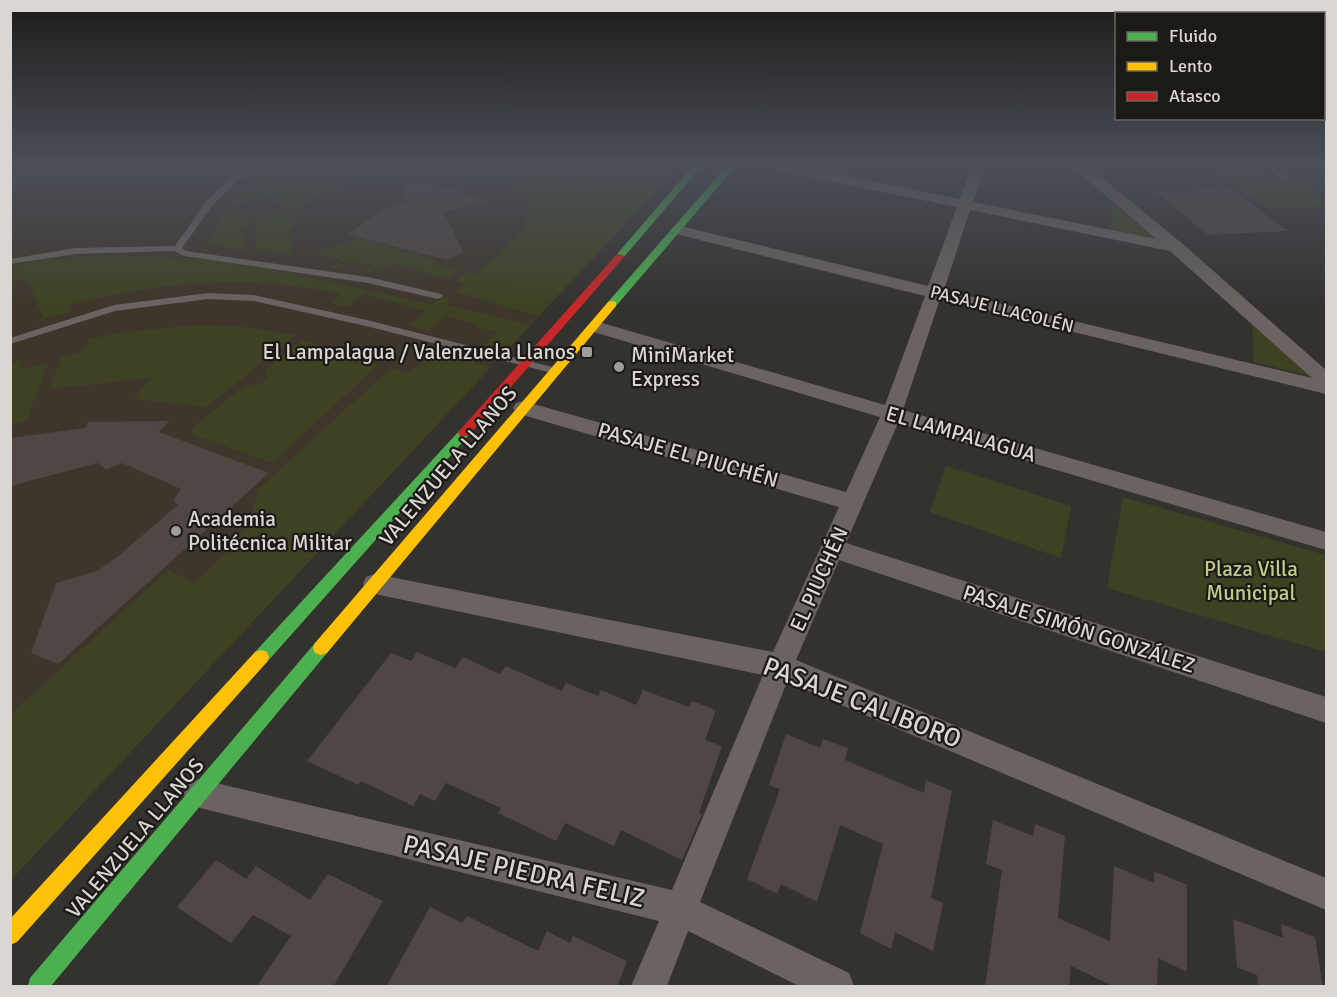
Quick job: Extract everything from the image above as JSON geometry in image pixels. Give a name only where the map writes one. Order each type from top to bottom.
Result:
[{"type":"main road","name":"VALENZUELA LLANOS","points":[[10,935],[527,363],[657,214]]},
{"type":"main road","name":"VALENZUELA LLANOS","points":[[38,987],[375,584],[691,214]]},
{"type":"street","name":"EL PIUCHÉN","points":[[649,987],[780,666],[892,414],[962,214]]},
{"type":"street","points":[[1007,214],[1178,248]]},
{"type":"street","points":[[1138,214],[1326,380]]},
{"type":"street","name":"PASAJE LLACOLÉN","points":[[677,230],[1326,388]]},
{"type":"street","name":"EL LAMPALAGUA","points":[[596,327],[1326,541]]},
{"type":"street","name":"PASAJE EL PIUCHÉN","points":[[524,408],[852,502]]},
{"type":"street","name":"PASAJE SIMÓN GONZÁLEZ","points":[[832,548],[1326,710]]},
{"type":"street","name":"PASAJE CALIBORO","points":[[375,584],[780,666],[1326,894]]},
{"type":"street","name":"PASAJE PIEDRA FELIZ","points":[[199,795],[679,909],[836,987]]},
{"type":"lane","points":[[176,248],[184,242],[200,214]]},
{"type":"lane","points":[[10,262],[75,251],[176,248],[184,253],[368,280],[438,296]]},
{"type":"lane","points":[[10,340],[114,308],[208,296],[254,298],[556,371]]},
{"type":"shaded area","points":[[11,214],[635,214],[11,880]]},
{"type":"green space","points":[[224,214],[237,214],[237,216],[250,220],[244,235],[248,251],[205,244]]},
{"type":"green space","points":[[276,214],[299,214],[289,233],[293,255],[256,250],[254,233],[258,219]]},
{"type":"green space","points":[[526,214],[635,214],[539,316],[455,292],[465,284],[456,281],[466,272],[475,275],[503,251],[523,228]]},
{"type":"green space","points":[[1112,214],[1126,214],[1157,240],[1110,231]]},
{"type":"green space","points":[[356,238],[437,260],[433,264],[458,270],[448,279],[394,264],[364,273],[371,265],[345,260],[336,268],[332,268],[341,259],[316,254]]},
{"type":"green space","points":[[101,255],[187,258],[282,266],[278,271],[432,304],[443,297],[449,298],[447,305],[531,325],[504,353],[483,348],[497,332],[476,327],[477,324],[445,316],[428,331],[409,326],[426,311],[364,294],[348,307],[331,303],[341,294],[272,284],[238,282],[138,290],[70,305],[70,312],[20,326],[44,318],[26,278],[11,282],[11,266],[31,261]]},
{"type":"green space","points":[[198,325],[237,326],[296,335],[206,407],[133,399],[150,378],[49,389],[62,356],[76,354],[83,350],[89,339],[117,333]]},
{"type":"green space","points":[[1252,325],[1314,377],[1254,362]]},
{"type":"green space","points":[[301,340],[379,364],[272,463],[192,434],[193,427],[245,386],[263,383],[268,376],[264,371]]},
{"type":"green space","points":[[440,352],[491,367],[11,880],[11,714],[168,570],[195,583],[235,541],[249,517],[258,489],[391,368],[407,373]]},
{"type":"green space","points":[[21,359],[20,367],[24,369],[49,362],[26,421],[11,425],[11,363]]},
{"type":"green space","points":[[946,466],[1071,506],[1061,558],[930,512]]},
{"type":"green space","name":"Plaza Villa Municipal","points":[[1123,497],[1326,555],[1326,652],[1107,588]]},
{"type":"building","points":[[377,214],[444,214],[463,252],[448,260],[348,235]]},
{"type":"building","points":[[1182,214],[1264,214],[1288,231],[1208,235]]},
{"type":"building","name":"Academia Politécnica Militar","points":[[169,421],[159,432],[269,473],[58,664],[31,653],[56,583],[97,571],[117,557],[178,505],[173,500],[181,489],[122,463],[106,470],[98,463],[10,486],[10,438],[85,428],[88,422]]},
{"type":"building","points":[[417,652],[455,668],[463,657],[500,674],[506,666],[562,691],[566,683],[598,696],[601,690],[636,705],[643,690],[689,707],[692,701],[716,710],[705,740],[722,746],[699,813],[702,814],[682,860],[621,830],[614,846],[565,823],[556,841],[498,813],[501,808],[446,783],[435,801],[420,794],[413,806],[361,781],[358,785],[307,761],[391,653],[411,661]]},
{"type":"building","points":[[786,734],[820,748],[823,739],[848,748],[845,760],[924,793],[926,780],[952,791],[931,898],[943,903],[933,951],[895,932],[891,949],[860,933],[883,844],[840,825],[817,902],[781,884],[777,894],[747,879],[780,789],[769,785]]},
{"type":"building","points":[[993,820],[1033,836],[1035,824],[1065,836],[1058,918],[1110,941],[1114,866],[1154,883],[1154,871],[1187,885],[1187,972],[1158,958],[1157,987],[1115,987],[1071,966],[1069,987],[985,987],[1002,870],[986,864]]},
{"type":"building","points":[[216,860],[246,879],[256,866],[310,900],[328,874],[383,901],[333,987],[256,987],[291,936],[253,915],[231,943],[177,907]]},
{"type":"building","points":[[430,907],[462,923],[467,916],[538,951],[547,931],[570,943],[573,936],[627,961],[617,987],[386,987]]},
{"type":"building","points":[[1233,919],[1283,938],[1281,924],[1315,937],[1323,987],[1258,987],[1257,975],[1237,967]]},
{"type":"traffic: fast","points":[[620,256],[657,214]]},
{"type":"traffic: fast","points":[[612,304],[691,214]]},
{"type":"traffic: fast","points":[[261,657],[464,433]]},
{"type":"traffic: fast","points":[[38,986],[321,648]]},
{"type":"traffic: slow","points":[[321,648],[612,304]]},
{"type":"traffic: slow","points":[[10,935],[261,657]]},
{"type":"traffic: jam","points":[[464,433],[620,256]]},
{"type":"place","name":"El Lampalagua / Valenzuela Llanos","points":[[587,352]]},
{"type":"place","name":"MiniMarket Express","points":[[619,367]]},
{"type":"place","name":"Academia Politécnica Militar","points":[[176,531]]}]
